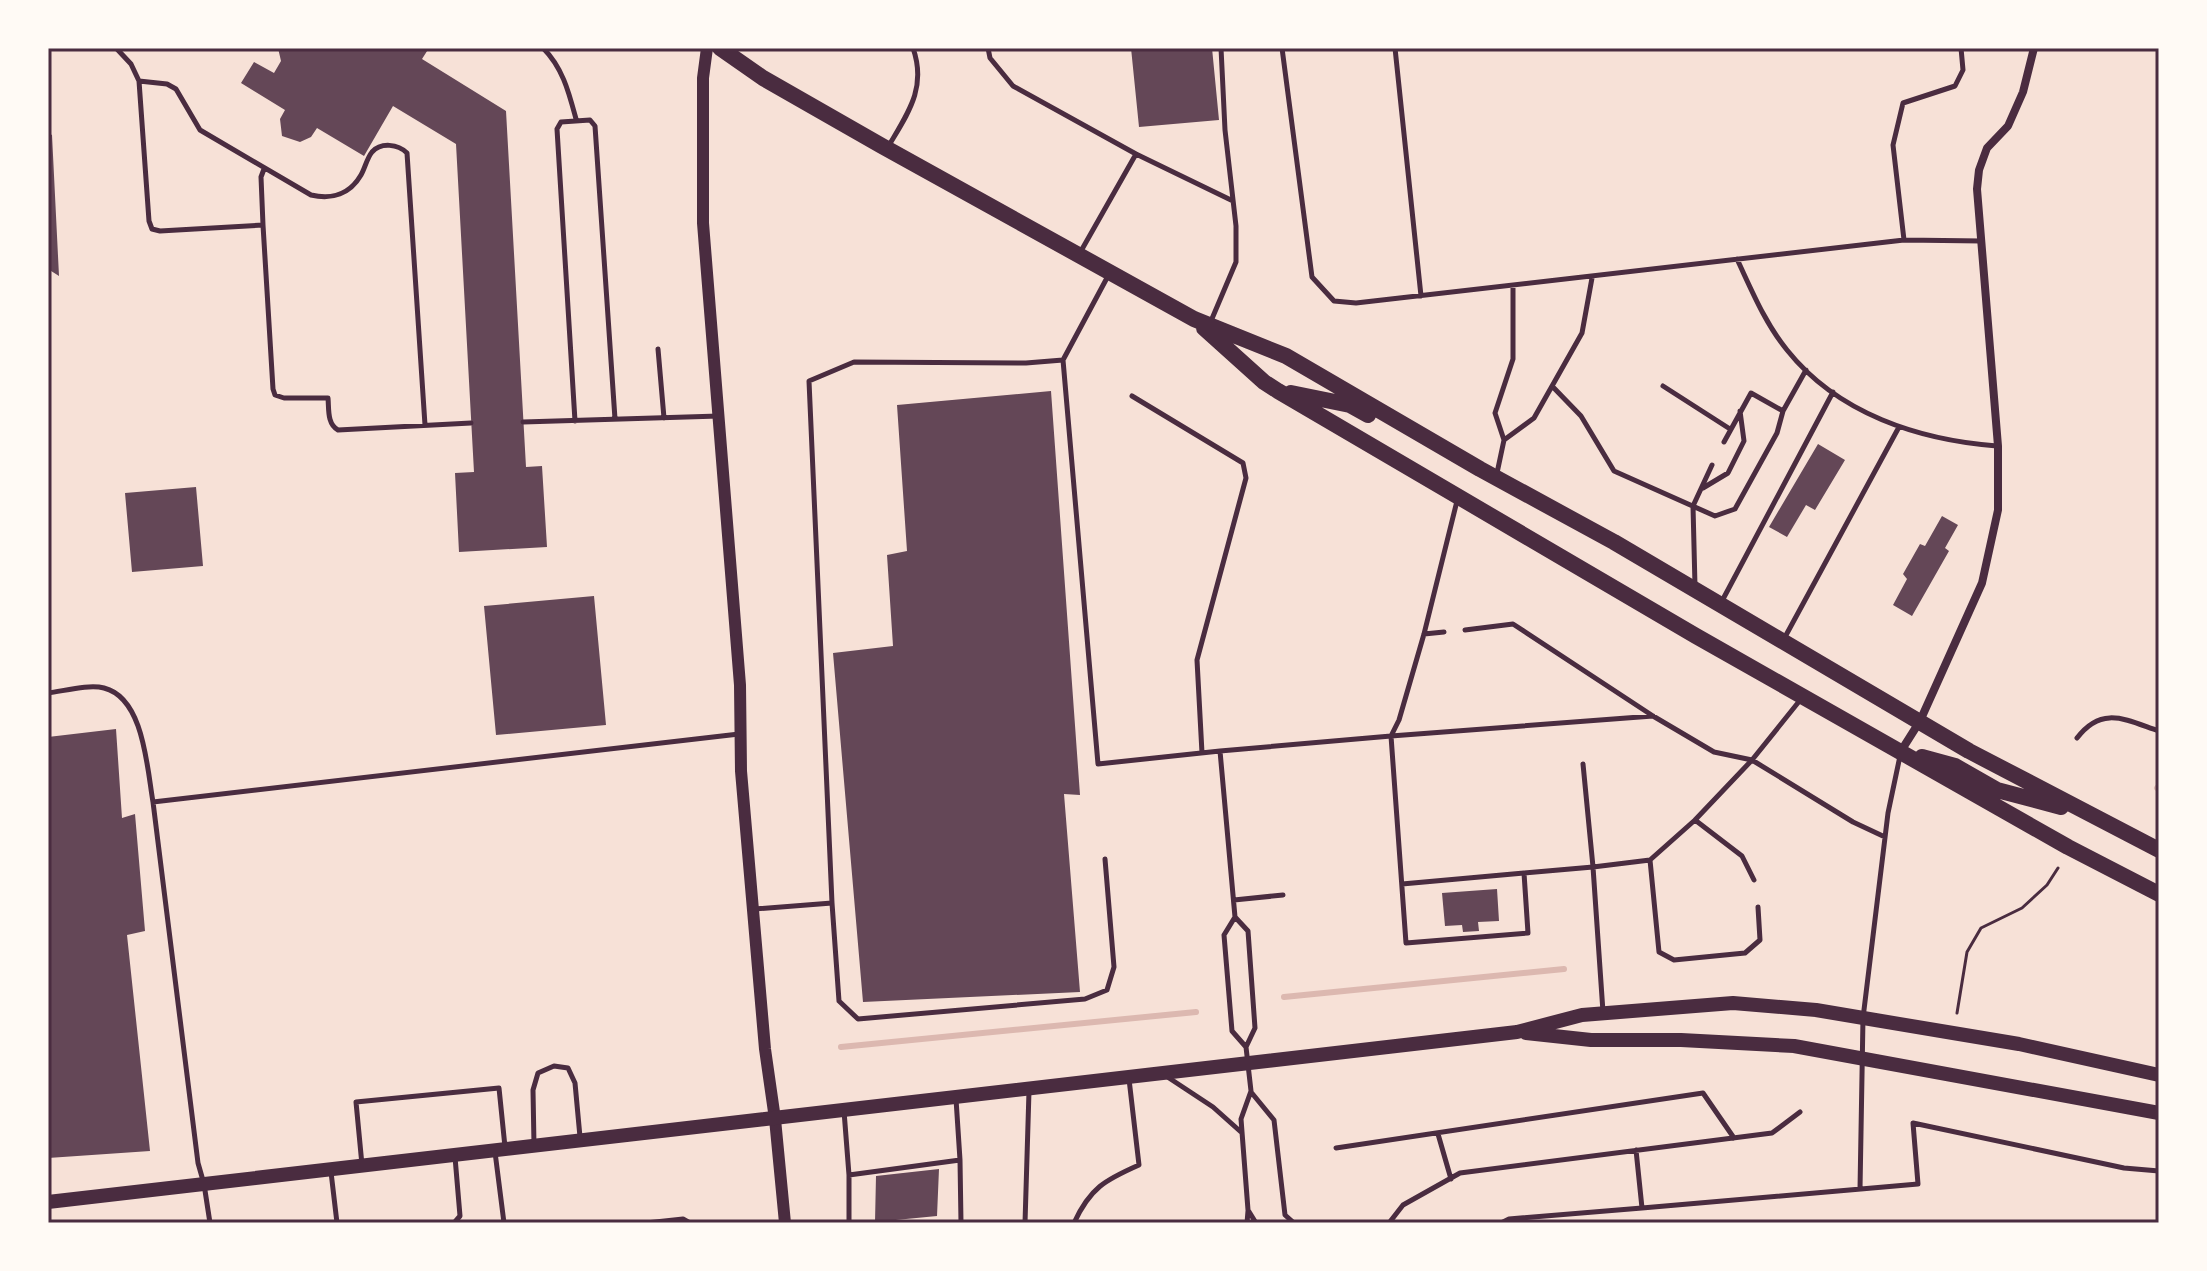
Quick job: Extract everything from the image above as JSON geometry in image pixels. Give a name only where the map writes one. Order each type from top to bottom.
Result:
[{"type":"main road","points":[[720,48],[763,78],[1201,322],[1286,356],[1496,478],[1614,542],[1969,751],[2159,850]]},
{"type":"main road","points":[[1201,322],[1264,382],[1278,391],[1803,697],[2068,847],[2159,894]]},
{"type":"main road","points":[[1278,391],[1350,405],[1452,462],[1496,478]]},
{"type":"main road","points":[[1901,751],[1955,766],[1997,790],[2088,814]]},
{"type":"main road","points":[[48,1202],[1517,1032],[1582,1015],[1733,1003],[1816,1010],[2019,1044],[2159,1075]]},
{"type":"main road","points":[[1517,1032],[1591,1040],[1681,1040],[1794,1046],[2159,1113]]},
{"type":"street","points":[[707,48],[703,78],[703,223],[740,685],[741,771],[765,1049],[785,1223]]},
{"type":"street","points":[[1901,751],[1920,721],[1982,583],[1998,510],[1998,446],[1977,189],[1979,170],[1987,148],[2008,126],[2023,92],[2034,48]]},
{"type":"lane","points":[[116,48],[131,64],[139,81],[152,229],[263,225]]},
{"type":"lane","points":[[543,48],[566,81],[576,119]]},
{"type":"lane","points":[[888,148],[917,97],[917,59],[913,48]]},
{"type":"lane","points":[[988,48],[990,58],[1013,86],[1136,154],[1233,201]]},
{"type":"lane","points":[[1201,322],[1236,262],[1221,48]]},
{"type":"lane","points":[[1282,48],[1312,277],[1334,301],[1356,303],[1904,240],[1982,241]]},
{"type":"lane","points":[[1395,48],[1421,296]]},
{"type":"lane","points":[[1904,240],[1893,145],[1903,103],[1955,86],[1963,70],[1961,48]]},
{"type":"lane","points":[[139,81],[167,84],[176,89],[200,130],[311,195],[331,197],[349,189],[359,178],[372,152],[380,147],[394,146],[407,153],[425,425]]},
{"type":"lane","points":[[575,421],[557,129],[561,122],[576,119],[590,120],[595,126],[615,419]]},
{"type":"lane","points":[[1079,255],[1136,154]]},
{"type":"lane","points":[[264,169],[261,177],[263,225],[275,395],[284,398],[328,398],[330,421],[338,430],[471,423]]},
{"type":"lane","points":[[1737,259],[1760,310],[1787,350],[1833,392],[1869,414],[1899,427],[1957,443],[1998,446]]},
{"type":"lane","points":[[1110,272],[1063,360],[1098,764],[1391,736],[1653,716]]},
{"type":"lane","points":[[1504,440],[1534,418],[1582,333],[1593,277]]},
{"type":"lane","points":[[1496,478],[1504,440],[1495,413],[1513,359],[1513,286]]},
{"type":"lane","points":[[658,349],[664,418]]},
{"type":"lane","points":[[1063,360],[1026,363],[854,362],[809,381],[839,1001],[858,1019],[1085,999],[1107,990],[1114,967],[1105,859]]},
{"type":"lane","points":[[1552,386],[1581,416],[1614,471],[1715,516],[1735,509],[1777,433],[1783,411],[1806,370]]},
{"type":"lane","points":[[1663,386],[1730,429]]},
{"type":"lane","points":[[1720,606],[1833,392]]},
{"type":"lane","points":[[1724,442],[1751,393],[1783,411]]},
{"type":"lane","points":[[1132,396],[1243,463],[1246,478],[1197,660],[1202,753]]},
{"type":"lane","points":[[1701,489],[1728,473],[1744,441],[1740,411]]},
{"type":"lane","points":[[523,422],[720,416]]},
{"type":"lane","points":[[1783,642],[1899,427]]},
{"type":"lane","points":[[1695,591],[1693,506],[1712,465]]},
{"type":"lane","points":[[1458,497],[1424,634],[1399,720],[1391,736],[1406,943],[1528,933],[1524,873]]},
{"type":"lane","points":[[1465,630],[1513,624],[1653,716],[1714,752],[1752,760],[1853,822],[1885,837]]},
{"type":"lane","points":[[1424,634],[1444,632]]},
{"type":"lane","points":[[48,693],[102,687],[122,696],[142,734],[198,1163],[210,1223]]},
{"type":"lane","points":[[1402,884],[1650,860],[1695,820],[1752,760],[1803,697]]},
{"type":"lane","points":[[2077,738],[2093,721],[2109,717],[2122,718],[2159,731]]},
{"type":"lane","points":[[153,802],[740,734]]},
{"type":"lane","points":[[1220,751],[1235,917],[1224,935],[1232,1031],[1246,1047]]},
{"type":"lane","points":[[1860,1189],[1863,1018],[1885,837],[1901,751]]},
{"type":"lane","points":[[1583,764],[1603,1013]]},
{"type":"lane","points":[[1695,820],[1742,856],[1754,880]]},
{"type":"lane","points":[[1650,860],[1659,952],[1674,960],[1745,953],[1760,940],[1758,907]]},
{"type":"lane","points":[[1234,900],[1283,895]]},
{"type":"lane","points":[[753,909],[832,903]]},
{"type":"lane","points":[[1235,917],[1248,931],[1255,1028],[1246,1047],[1251,1091],[1241,1119],[1247,1223]]},
{"type":"lane","points":[[534,1147],[533,1090],[538,1073],[554,1066],[568,1068],[575,1083],[580,1142]]},
{"type":"lane","points":[[1161,1073],[1213,1107],[1242,1133]]},
{"type":"lane","points":[[1074,1223],[1085,1200],[1109,1178],[1139,1165],[1128,1078]]},
{"type":"lane","points":[[362,1166],[356,1102],[499,1088],[504,1223]]},
{"type":"lane","points":[[1025,1223],[1029,1090]]},
{"type":"lane","points":[[1251,1091],[1274,1120],[1285,1215],[1294,1223]]},
{"type":"lane","points":[[1336,1148],[1703,1093],[1734,1138]]},
{"type":"lane","points":[[956,1098],[961,1223]]},
{"type":"lane","points":[[844,1111],[849,1223]]},
{"type":"lane","points":[[1389,1223],[1403,1205],[1460,1173],[1772,1133],[1800,1112]]},
{"type":"lane","points":[[1501,1223],[1509,1219],[1918,1184],[1913,1123],[2124,1168],[2159,1171]]},
{"type":"lane","points":[[1438,1134],[1451,1179]]},
{"type":"lane","points":[[1636,1150],[1642,1208]]},
{"type":"lane","points":[[454,1223],[460,1216],[455,1156]]},
{"type":"lane","points":[[849,1175],[960,1160]]},
{"type":"lane","points":[[331,1169],[337,1223]]},
{"type":"lane","points":[[1248,1210],[1256,1223]]},
{"type":"lane","points":[[646,1223],[683,1219],[690,1223]]},
{"type":"path","points":[[1957,1013],[1967,952],[1981,928],[2022,908],[2047,885],[2058,868]]},
{"type":"building","points":[[278,48],[429,48],[422,59],[506,111],[526,467],[542,466],[547,547],[459,552],[455,473],[474,472],[456,144],[393,106],[364,156],[317,128],[311,137],[300,142],[282,136],[280,119],[285,110],[241,83],[254,62],[274,73],[281,61]]},
{"type":"building","points":[[1131,48],[1212,48],[1219,120],[1139,127]]},
{"type":"building","points":[[48,133],[52,135],[59,276],[48,269]]},
{"type":"building","points":[[1051,391],[1080,795],[1064,794],[1080,992],[863,1002],[833,653],[893,646],[887,555],[907,551],[897,405]]},
{"type":"building","points":[[1818,444],[1845,460],[1815,510],[1806,505],[1787,537],[1769,527]]},
{"type":"building","points":[[196,487],[203,566],[132,572],[125,493]]},
{"type":"building","points":[[1942,516],[1958,525],[1945,548],[1949,551],[1912,616],[1893,605],[1907,579],[1903,574],[1920,544],[1925,546]]},
{"type":"building","points":[[594,596],[606,725],[496,735],[484,606]]},
{"type":"building","points":[[116,729],[122,818],[135,814],[145,931],[127,935],[150,1151],[48,1158],[48,737]]},
{"type":"building","points":[[1497,889],[1499,921],[1478,922],[1479,931],[1463,932],[1462,925],[1445,926],[1442,893]]},
{"type":"building","points":[[939,1169],[937,1216],[875,1222],[876,1176]]},
{"type":"waterway","points":[[1284,997],[1564,969]]},
{"type":"waterway","points":[[841,1047],[1196,1012]]}]
